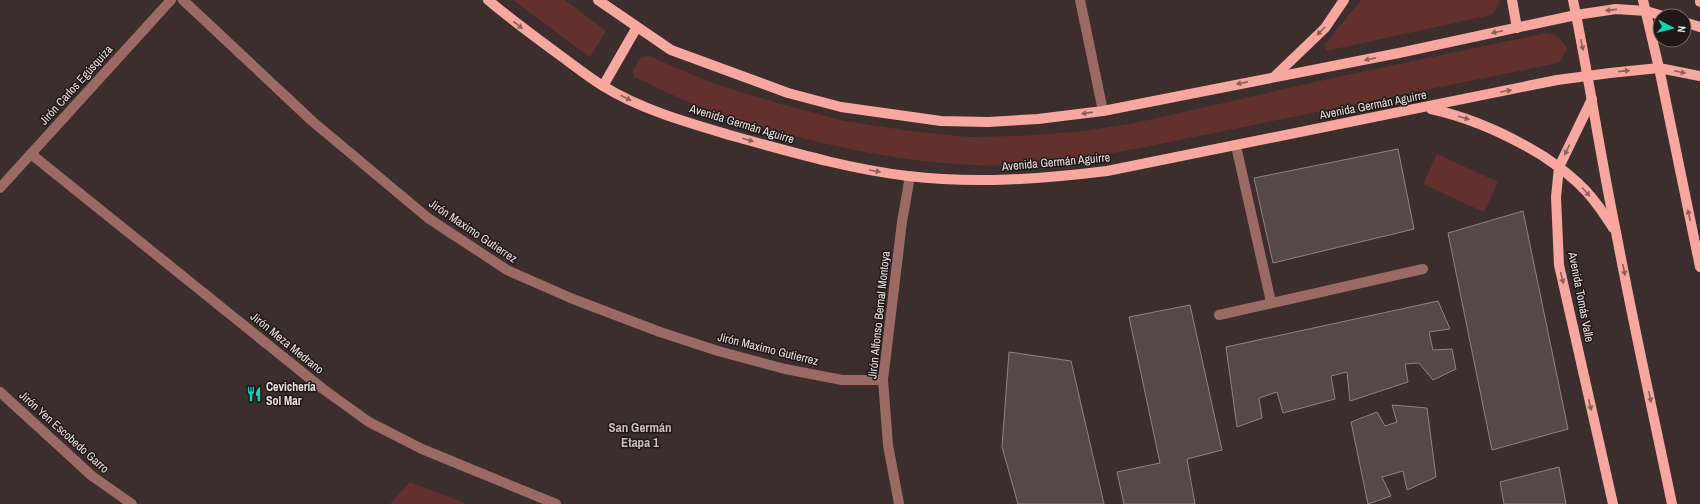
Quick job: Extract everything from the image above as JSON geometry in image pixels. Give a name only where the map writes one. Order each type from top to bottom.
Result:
[{"type":"main road","name":"Avenida Germán Aguirre","points":[[488,0],[516,24],[603,86],[637,104],[725,134],[807,157],[872,171],[910,176],[1001,180],[1056,177],[1107,171],[1427,108],[1553,81],[1659,68],[1700,76]]},
{"type":"main road","points":[[598,0],[671,50],[788,93],[841,107],[941,121],[988,122],[1038,119],[1102,111],[1399,53],[1576,15],[1616,9],[1652,13]]},
{"type":"main road","points":[[1275,76],[1325,28],[1344,0]]},
{"type":"main road","points":[[1512,0],[1517,28]]},
{"type":"main road","points":[[1573,0],[1616,232],[1672,504]]},
{"type":"main road","points":[[1643,0],[1659,68],[1700,267]]},
{"type":"main road","points":[[603,86],[637,27]]},
{"type":"main road","name":"Avenida Tomás Valle","points":[[1592,99],[1559,167],[1556,197],[1559,265],[1613,504]]},
{"type":"main road","points":[[1427,108],[1468,118],[1497,130],[1559,167],[1585,190],[1601,209],[1616,232]]},
{"type":"street","name":"Jirón Carlos Egúsquiza","points":[[0,188],[171,0]]},
{"type":"street","name":"Jirón Maximo Gutierrez","points":[[184,0],[318,126],[428,218],[507,270],[573,299],[660,332],[718,351],[785,369],[842,380],[884,380]]},
{"type":"street","points":[[1080,0],[1102,111]]},
{"type":"street","points":[[1236,146],[1271,302]]},
{"type":"street","name":"Jirón Meza Medrano","points":[[30,154],[323,389],[369,422],[422,449],[556,504]]},
{"type":"street","name":"Jirón Alfonso Bernal Montoya","points":[[899,504],[888,445],[884,380],[902,222],[910,176]]},
{"type":"street","points":[[1219,315],[1271,302],[1423,269]]},
{"type":"street","name":"Jirón Yen Escobedo Garro","points":[[0,392],[92,476],[132,504]]},
{"type":"shaded area","points":[[513,0],[565,0],[606,31],[590,57]]},
{"type":"shaded area","points":[[1361,0],[1499,0],[1499,4],[1491,15],[1326,51],[1325,44]]},
{"type":"shaded area","points":[[1546,33],[1559,38],[1567,49],[1560,61],[1553,64],[1140,148],[1097,156],[1023,165],[943,163],[861,151],[820,142],[779,132],[703,108],[634,77],[633,70],[641,57],[649,56],[712,83],[784,105],[844,121],[911,131],[969,137],[1022,136],[1084,131],[1135,123],[1342,76]]},
{"type":"shaded area","points":[[1437,154],[1498,182],[1484,212],[1423,184]]},
{"type":"shaded area","points":[[410,482],[467,504],[390,504]]},
{"type":"building","points":[[1398,149],[1414,229],[1273,263],[1254,178]]},
{"type":"building","points":[[1523,211],[1568,429],[1492,450],[1448,233]]},
{"type":"building","points":[[1438,301],[1450,329],[1429,332],[1433,350],[1452,349],[1456,369],[1433,380],[1419,363],[1405,364],[1408,382],[1350,401],[1347,372],[1331,376],[1335,399],[1283,413],[1277,392],[1259,398],[1262,418],[1237,427],[1226,347]]},
{"type":"building","points":[[1190,305],[1222,450],[1187,459],[1195,504],[1124,504],[1117,472],[1160,463],[1129,317]]},
{"type":"building","points":[[1009,352],[1071,361],[1104,504],[1018,504],[1002,447]]},
{"type":"building","points":[[1392,405],[1427,408],[1436,477],[1407,490],[1403,471],[1382,477],[1391,496],[1368,504],[1351,422],[1377,412],[1385,426],[1397,422]]},
{"type":"building","points":[[1559,467],[1566,504],[1504,504],[1500,482]]},
{"type":"place","name":"Cevichería Sol Mar","points":[[254,394]]},
{"type":"district","name":"San Germán Etapa 1","points":[[640,434]]}]
